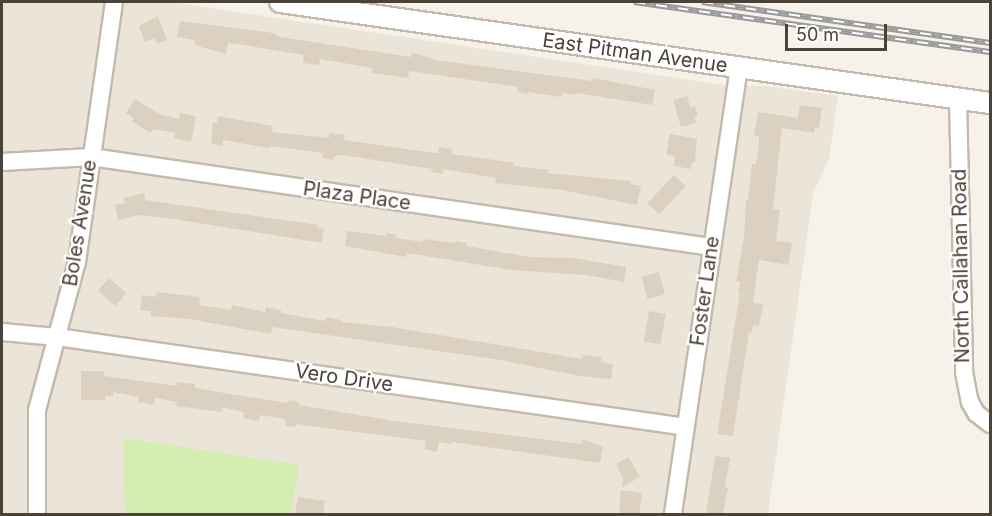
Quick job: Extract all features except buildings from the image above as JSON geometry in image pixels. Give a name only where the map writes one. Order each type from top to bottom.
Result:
[{"type":"street","name":"Boles Avenue","points":[[37,514],[37,410],[77,262],[114,2]]},
{"type":"street","name":"East Pitman Avenue","points":[[280,2],[990,103]]},
{"type":"street","name":"Foster Lane","points":[[673,514],[739,68]]},
{"type":"street","name":"North Callahan Road","points":[[958,98],[964,372],[970,402],[976,413],[990,424]]},
{"type":"street","name":"Plaza Place","points":[[2,162],[91,157],[711,247]]},
{"type":"street","name":"Vero Drive","points":[[2,332],[57,337],[686,426]]},
{"type":"shaded area","points":[[2,2],[177,3],[724,85],[765,86],[838,96],[829,159],[813,194],[768,514],[2,514]]},
{"type":"green space","points":[[124,438],[299,465],[291,514],[125,514]]},
{"type":"railway","points":[[634,2],[990,52]]},
{"type":"railway","points":[[702,2],[990,43]]}]
